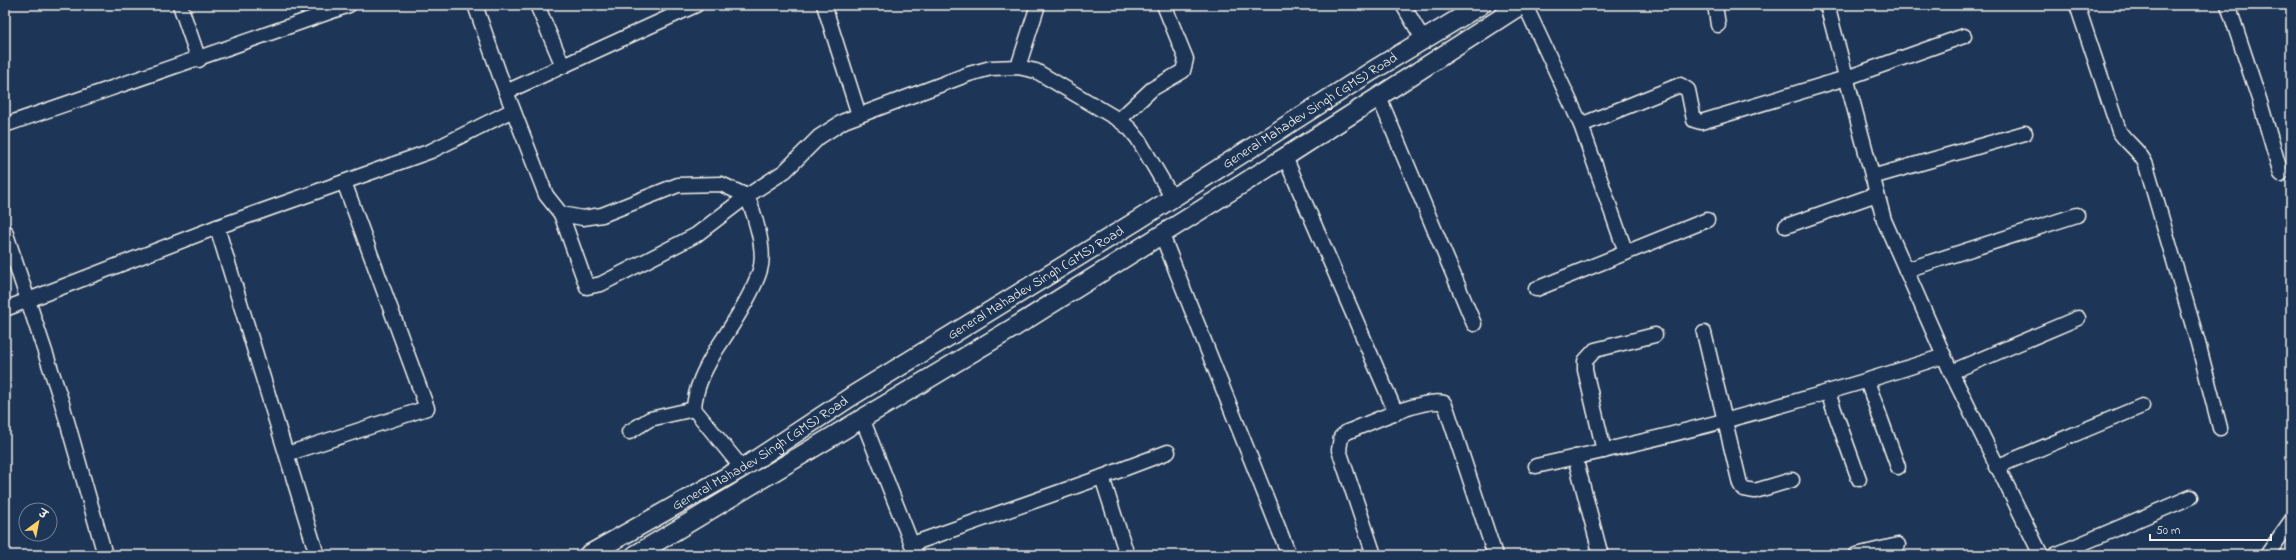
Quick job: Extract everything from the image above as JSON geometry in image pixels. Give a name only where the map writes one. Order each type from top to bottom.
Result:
[{"type":"street","points":[[180,5],[199,60]]},
{"type":"street","points":[[5,125],[161,70],[199,60],[349,5]]},
{"type":"street","points":[[475,5],[506,92],[546,194],[561,214],[587,287],[601,284],[696,235],[747,196],[785,171],[819,137],[844,121],[969,74],[990,68],[1018,67],[1036,71],[1118,120],[1130,129],[1138,139],[1172,197]]},
{"type":"street","points":[[537,5],[563,66]]},
{"type":"street","points":[[506,92],[696,5]]},
{"type":"street","points":[[824,5],[859,115]]},
{"type":"street","points":[[1018,67],[1038,5]]},
{"type":"street","points":[[1118,120],[1152,89],[1163,81],[1178,75],[1186,66],[1186,59],[1164,5]]},
{"type":"street","points":[[1403,5],[1424,41]]},
{"type":"street","name":"General Mahadev Singh (GMS) Road","points":[[588,555],[742,468],[852,396],[1138,220],[1372,71],[1424,41],[1481,5]]},
{"type":"street","points":[[635,555],[1012,328],[1162,235],[1521,5]]},
{"type":"street","points":[[1525,5],[1581,125],[1626,253]]},
{"type":"street","points":[[1715,5],[1718,25]]},
{"type":"street","points":[[1828,5],[1884,220],[1951,372],[2041,555]]},
{"type":"street","points":[[2077,5],[2119,131],[2124,140],[2142,154],[2146,165],[2198,343],[2220,428]]},
{"type":"street","points":[[2228,5],[2259,99],[2281,174]]},
{"type":"street","points":[[1581,125],[1680,85],[1688,90],[1694,120],[1701,122],[1846,78],[1964,36]]},
{"type":"street","points":[[1379,97],[1474,324]]},
{"type":"street","points":[[5,309],[27,302],[217,227],[431,151],[513,110]]},
{"type":"street","points":[[1872,177],[2025,133]]},
{"type":"street","points":[[1285,157],[1396,413]]},
{"type":"street","points":[[287,454],[427,408],[344,182]]},
{"type":"street","points":[[561,214],[583,218],[602,215],[678,185],[721,184],[747,196],[760,231],[760,269],[737,317],[705,369],[694,395],[694,409],[742,468]]},
{"type":"street","points":[[1786,226],[1877,194]]},
{"type":"street","points":[[1906,270],[2076,215]]},
{"type":"street","points":[[1536,289],[1707,220]]},
{"type":"street","points":[[217,227],[317,555]]},
{"type":"street","points":[[5,231],[27,302],[59,393],[105,555]]},
{"type":"street","points":[[1162,235],[1289,555]]},
{"type":"street","points":[[1951,372],[2078,318]]},
{"type":"street","points":[[1704,333],[1724,421],[1743,489],[1755,491],[1792,480]]},
{"type":"street","points":[[1604,451],[1585,370],[1585,361],[1595,350],[1655,335]]},
{"type":"street","points":[[1536,466],[1604,451],[1724,421],[1828,393],[1944,356]]},
{"type":"street","points":[[1867,381],[1898,467]]},
{"type":"street","points":[[1828,393],[1859,479]]},
{"type":"street","points":[[1374,555],[1338,443],[1341,437],[1347,432],[1396,413],[1436,400],[1444,403],[1479,502],[1495,555]]},
{"type":"street","points":[[1996,466],[2142,406]]},
{"type":"street","points":[[629,432],[650,419],[694,409]]},
{"type":"street","points":[[862,418],[914,550],[1168,452]]},
{"type":"street","points":[[1575,457],[1600,552]]},
{"type":"street","points":[[1102,477],[1128,555]]},
{"type":"street","points":[[2055,555],[2191,497]]},
{"type":"street","points":[[2267,555],[2291,521]]},
{"type":"street","points":[[1856,555],[1898,544]]}]
